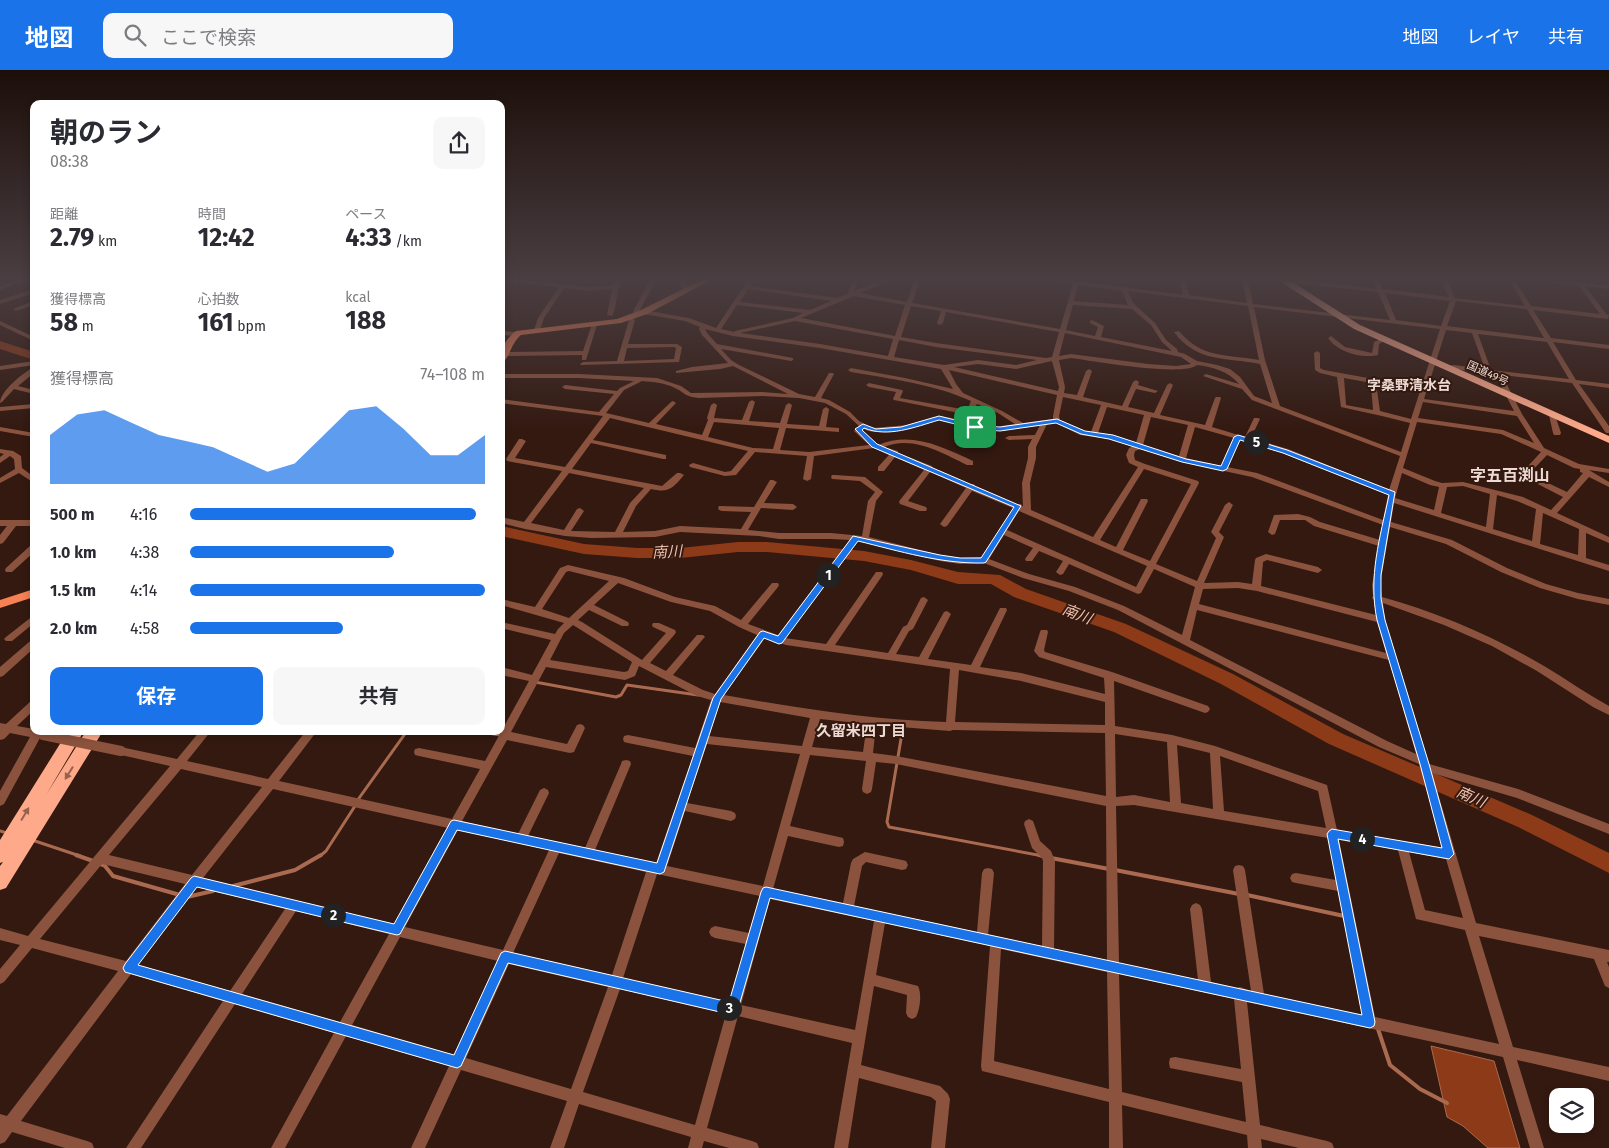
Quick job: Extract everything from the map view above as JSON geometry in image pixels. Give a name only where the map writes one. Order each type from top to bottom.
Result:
[{"type":"highway","name":"国道49号","points":[[1364,330],[1609,440]]},
{"type":"highway","points":[[0,855],[74,735]]},
{"type":"highway","points":[[0,882],[92,735]]},
{"type":"main road","points":[[505,352],[510,340],[516,334],[534,330]]},
{"type":"main road","points":[[0,604],[30,594]]},
{"type":"street","points":[[16,330],[30,337]]},
{"type":"street","points":[[580,376],[593,330]]},
{"type":"street","points":[[620,364],[629,330]]},
{"type":"street","points":[[703,330],[715,346],[733,364],[800,396]]},
{"type":"street","points":[[732,334],[748,330]]},
{"type":"street","points":[[856,330],[957,348],[1047,359]]},
{"type":"street","points":[[890,358],[900,330]]},
{"type":"street","points":[[1059,330],[1183,355],[1195,363],[1225,370],[1236,377],[1252,398],[1403,455]]},
{"type":"street","points":[[1098,338],[1100,330]]},
{"type":"street","points":[[1157,330],[1164,341],[1176,350],[1175,354]]},
{"type":"street","points":[[1255,330],[1262,363],[1277,408]]},
{"type":"street","points":[[1443,330],[1399,469],[1382,544],[1376,598],[1506,1052],[1537,1148]]},
{"type":"street","points":[[1467,330],[1609,347]]},
{"type":"street","points":[[1543,330],[1609,431]]},
{"type":"street","points":[[717,331],[944,367],[1208,428],[1292,454],[1437,514],[1609,568]]},
{"type":"street","points":[[1057,421],[1056,416],[1062,394],[1055,358],[1063,331]]},
{"type":"street","points":[[1474,331],[1489,372]]},
{"type":"street","points":[[1177,332],[1182,340],[1206,355],[1262,363]]},
{"type":"street","points":[[505,333],[516,334]]},
{"type":"street","points":[[1331,338],[1334,345],[1339,348],[1372,355],[1376,354],[1376,343],[1383,340]]},
{"type":"street","points":[[583,364],[677,361],[679,347],[675,345],[625,346]]},
{"type":"street","points":[[715,346],[791,359]]},
{"type":"street","points":[[1317,353],[1317,369],[1368,380],[1374,384],[1376,410],[1380,414]]},
{"type":"street","points":[[505,357],[586,354]]},
{"type":"street","points":[[944,367],[978,362],[1016,367],[1047,359],[1077,356],[1176,368],[1193,366],[1195,363]]},
{"type":"street","points":[[0,368],[30,364]]},
{"type":"street","points":[[678,372],[692,368],[733,364]]},
{"type":"street","points":[[944,367],[953,385],[960,393]]},
{"type":"street","points":[[1446,368],[1454,367],[1609,386]]},
{"type":"street","points":[[1352,369],[1353,378]]},
{"type":"street","points":[[851,370],[960,393],[1000,412],[1022,426]]},
{"type":"street","points":[[1079,398],[1089,371]]},
{"type":"street","points":[[0,401],[30,372]]},
{"type":"street","points":[[1498,373],[1519,414],[1544,451]]},
{"type":"street","points":[[818,399],[831,374]]},
{"type":"street","points":[[1340,375],[1343,406],[1414,421],[1503,432],[1577,466],[1609,485]]},
{"type":"street","points":[[505,376],[580,376],[660,381],[679,387],[689,395],[698,396],[719,394],[800,396],[828,401],[848,412],[863,426],[876,431],[909,427],[927,420],[944,418],[975,427],[998,429],[1057,421],[1081,432],[1110,437],[1182,460],[1254,475],[1387,524],[1449,542],[1504,570],[1543,586],[1609,602]]},
{"type":"street","points":[[1206,376],[1244,388]]},
{"type":"street","points":[[525,526],[590,440],[619,393],[640,380]]},
{"type":"street","points":[[1124,409],[1135,384],[1155,391]]},
{"type":"street","points":[[869,385],[900,391],[896,399],[969,413],[975,401]]},
{"type":"street","points":[[1001,531],[1138,591],[1195,483],[1142,466],[1130,459],[1130,451],[1139,446],[1152,415],[1170,385]]},
{"type":"street","points":[[13,387],[30,391]]},
{"type":"street","points":[[565,387],[619,393]]},
{"type":"street","points":[[1208,428],[1218,398]]},
{"type":"street","points":[[1420,400],[1519,414]]},
{"type":"street","points":[[505,401],[604,415],[753,450],[811,454],[898,442],[920,442],[970,463]]},
{"type":"street","points":[[746,423],[752,402]]},
{"type":"street","points":[[651,425],[673,403]]},
{"type":"street","points":[[1094,435],[1105,404]]},
{"type":"street","points":[[704,438],[712,420],[710,418],[714,405]]},
{"type":"street","points":[[776,452],[789,405]]},
{"type":"street","points":[[0,409],[30,406]]},
{"type":"street","points":[[927,420],[933,406]]},
{"type":"street","points":[[822,429],[826,410]]},
{"type":"street","points":[[1552,415],[1557,433]]},
{"type":"street","points":[[1247,440],[1256,419]]},
{"type":"street","points":[[712,420],[836,430]]},
{"type":"street","points":[[1027,511],[1026,483],[1032,458],[1032,447],[1044,424]]},
{"type":"street","points":[[1182,460],[1192,424]]},
{"type":"street","points":[[863,426],[858,430],[877,446],[1200,586],[1238,585],[1256,588],[1381,620]]},
{"type":"street","points":[[975,427],[970,436],[987,441]]},
{"type":"street","points":[[0,429],[30,434]]},
{"type":"street","points":[[1009,438],[1038,437]]},
{"type":"street","points":[[1223,469],[1238,437]]},
{"type":"street","points":[[590,440],[663,457]]},
{"type":"street","points":[[505,459],[522,441]]},
{"type":"street","points":[[693,465],[724,474],[733,473],[753,450]]},
{"type":"street","points":[[0,451],[10,453],[18,458],[17,465],[19,470],[30,478]]},
{"type":"street","points":[[1544,451],[1524,476],[1568,496]]},
{"type":"street","points":[[0,461],[10,453]]},
{"type":"street","points":[[881,469],[895,453]]},
{"type":"street","points":[[807,479],[811,454]]},
{"type":"street","points":[[505,459],[663,489],[668,487],[680,475]]},
{"type":"street","points":[[1095,541],[1142,466]]},
{"type":"street","points":[[1577,466],[1609,471]]},
{"type":"street","points":[[923,508],[903,502],[929,468]]},
{"type":"street","points":[[1399,469],[1433,483],[1442,485],[1463,484],[1520,499],[1554,513],[1609,540]]},
{"type":"street","points":[[0,481],[19,470]]},
{"type":"street","points":[[1554,513],[1588,473]]},
{"type":"street","points":[[835,477],[862,479],[879,492],[872,501],[866,539]]},
{"type":"street","points":[[743,532],[772,482]]},
{"type":"street","points":[[617,535],[633,505],[650,486]]},
{"type":"street","points":[[944,524],[971,486]]},
{"type":"street","points":[[1437,514],[1443,487]]},
{"type":"street","points":[[1489,531],[1493,496]]},
{"type":"street","points":[[1118,551],[1144,501]]},
{"type":"street","points":[[984,560],[1018,506]]},
{"type":"street","points":[[1185,640],[1209,559],[1220,537],[1216,532],[1229,506]]},
{"type":"street","points":[[722,508],[793,507]]},
{"type":"street","points":[[566,534],[580,511]]},
{"type":"street","points":[[1536,545],[1539,511]]},
{"type":"street","points":[[1272,532],[1277,517],[1302,516],[1311,518],[1318,524],[1382,544]]},
{"type":"street","points":[[505,521],[566,534],[655,534],[680,529],[779,536],[856,538],[940,558],[960,561],[984,560],[1094,597],[1185,640],[1383,744],[1425,764],[1518,794],[1609,829]]},
{"type":"street","points":[[1,524],[30,522]]},
{"type":"street","points":[[0,541],[13,524]]},
{"type":"street","points":[[1582,530],[1582,559]]},
{"type":"street","points":[[779,640],[856,538]]},
{"type":"street","points":[[1029,559],[1038,547]]},
{"type":"street","points":[[9,570],[30,552]]},
{"type":"street","points":[[1256,588],[1259,560],[1266,557],[1318,570]]},
{"type":"street","points":[[1060,572],[1068,560]]},
{"type":"street","points":[[538,610],[565,568],[616,579],[674,600],[712,608],[742,625],[779,640],[1021,677],[1109,699]]},
{"type":"street","points":[[828,648],[879,574]]},
{"type":"street","points":[[505,733],[563,628],[616,579]]},
{"type":"street","points":[[742,625],[775,585]]},
{"type":"street","points":[[1376,598],[1395,603],[1450,624],[1522,659],[1609,711]]},
{"type":"street","points":[[890,657],[906,629],[910,627],[924,600]]},
{"type":"street","points":[[505,603],[538,610],[571,621],[641,663],[700,694],[717,698],[816,715],[909,726],[1110,729],[1172,739],[1215,750],[1323,788],[1370,1022]]},
{"type":"street","points":[[588,606],[625,624]]},
{"type":"street","points":[[1194,606],[1392,658]]},
{"type":"street","points":[[974,669],[1002,610]]},
{"type":"street","points":[[922,662],[947,614]]},
{"type":"street","points":[[9,639],[30,621]]},
{"type":"street","points":[[544,663],[625,676],[632,673],[672,632],[656,625]]},
{"type":"street","points":[[505,626],[557,638]]},
{"type":"street","points":[[1044,632],[1039,651],[1042,655],[1109,675],[1205,709]]},
{"type":"street","points":[[557,1148],[657,868],[682,806],[717,698],[763,634]]},
{"type":"street","points":[[667,676],[700,637]]},
{"type":"street","points":[[0,673],[30,646]]},
{"type":"street","points":[[950,727],[955,666]]},
{"type":"street","points":[[505,672],[535,679]]},
{"type":"street","points":[[1109,675],[1116,1148]]},
{"type":"street","points":[[0,736],[4,728],[30,707]]},
{"type":"street","points":[[694,1148],[816,715]]},
{"type":"street","points":[[867,789],[870,726]]},
{"type":"street","points":[[4,728],[30,733]]},
{"type":"street","points":[[278,1148],[504,735],[570,749],[580,728]]},
{"type":"street","points":[[0,801],[40,735],[1609,1074]]},
{"type":"street","points":[[0,978],[203,735]]},
{"type":"street","points":[[0,1136],[5,1122],[128,968],[309,735]]},
{"type":"street","points":[[628,739],[700,753]]},
{"type":"street","points":[[1172,739],[1176,807]]},
{"type":"street","points":[[704,740],[896,760],[1111,802],[1134,800],[1449,854]]},
{"type":"street","points":[[1215,750],[1219,814]]},
{"type":"street","points":[[419,752],[487,766]]},
{"type":"street","points":[[588,854],[626,764]]},
{"type":"street","points":[[521,839],[544,793]]},
{"type":"street","points":[[682,806],[731,816]]},
{"type":"street","points":[[1029,824],[1036,844],[1047,855],[1049,861],[1048,952]]},
{"type":"street","points":[[784,830],[839,842]]},
{"type":"street","points":[[1402,846],[1420,915],[1603,955],[1609,982]]},
{"type":"street","points":[[418,1148],[556,847]]},
{"type":"street","points":[[847,910],[857,862],[865,857],[902,865]]},
{"type":"street","points":[[100,858],[505,957],[860,1038]]},
{"type":"street","points":[[1239,870],[1258,997]]},
{"type":"street","points":[[988,873],[987,1066],[1328,1148]]},
{"type":"street","points":[[1296,878],[1342,886]]},
{"type":"street","points":[[133,1148],[293,906]]},
{"type":"street","points":[[1196,909],[1205,986]]},
{"type":"street","points":[[841,1148],[880,917]]},
{"type":"street","points":[[715,932],[753,940]]},
{"type":"street","points":[[0,934],[344,1029],[698,1134],[752,1148]]},
{"type":"street","points":[[869,979],[914,990],[912,1013]]},
{"type":"street","points":[[1240,993],[1255,1148]]},
{"type":"street","points":[[1175,1063],[1248,1077]]},
{"type":"street","points":[[854,1070],[936,1091],[943,1099],[938,1148]]},
{"type":"street","points":[[5,1122],[87,1148]]},
{"type":"shaded area","points":[[1431,1046],[1494,1061],[1520,1148],[1488,1148],[1463,1126],[1447,1117]]},
{"type":"waterway","name":"南川","points":[[0,345],[30,355]]},
{"type":"waterway","name":"南川","points":[[505,532],[584,549],[637,553],[680,553],[738,547],[767,547],[864,556],[911,565],[958,578],[994,579],[1020,593],[1120,628],[1227,679],[1336,739],[1525,821],[1609,863]]},
{"type":"waterway","points":[[535,682],[616,697],[621,695],[627,685],[698,695]]},
{"type":"waterway","points":[[896,727],[903,727],[887,822],[889,827],[1043,856],[1039,855]]},
{"type":"waterway","points":[[357,801],[404,735]]},
{"type":"waterway","points":[[320,856],[326,851],[355,806]]},
{"type":"waterway","points":[[0,831],[7,833]]},
{"type":"waterway","points":[[32,840],[80,856]]},
{"type":"waterway","points":[[76,855],[93,861]]},
{"type":"waterway","points":[[233,886],[295,870],[321,855]]},
{"type":"waterway","points":[[1051,858],[1109,869]]},
{"type":"waterway","points":[[100,864],[105,866],[113,876],[180,895]]},
{"type":"waterway","points":[[1115,870],[1239,894]]},
{"type":"waterway","points":[[187,897],[213,891]]},
{"type":"waterway","points":[[1247,895],[1344,916]]},
{"type":"waterway","points":[[1378,1029],[1390,1065],[1420,1089],[1447,1103]]},
{"type":"district","name":"字桑野清水台","points":[[1409,385]]},
{"type":"district","name":"字五百渕山","points":[[1510,475]]},
{"type":"district","name":"久留米四丁目","points":[[861,731]]},
{"type":"route","points":[[939,418],[950,419],[975,427],[1000,429],[1057,421],[1083,433],[1110,437],[1185,461],[1223,469],[1238,437],[1285,451],[1392,494],[1377,575],[1376,598],[1425,764],[1449,854],[1332,834],[1370,1022],[766,892],[733,1009],[505,957],[457,1062],[128,968],[194,881],[397,930],[454,825],[660,869],[717,698],[763,634],[779,640],[856,538],[940,558],[960,561],[984,560],[1018,506],[875,446],[858,429],[863,426],[876,431],[909,427],[927,420],[939,418]]}]
